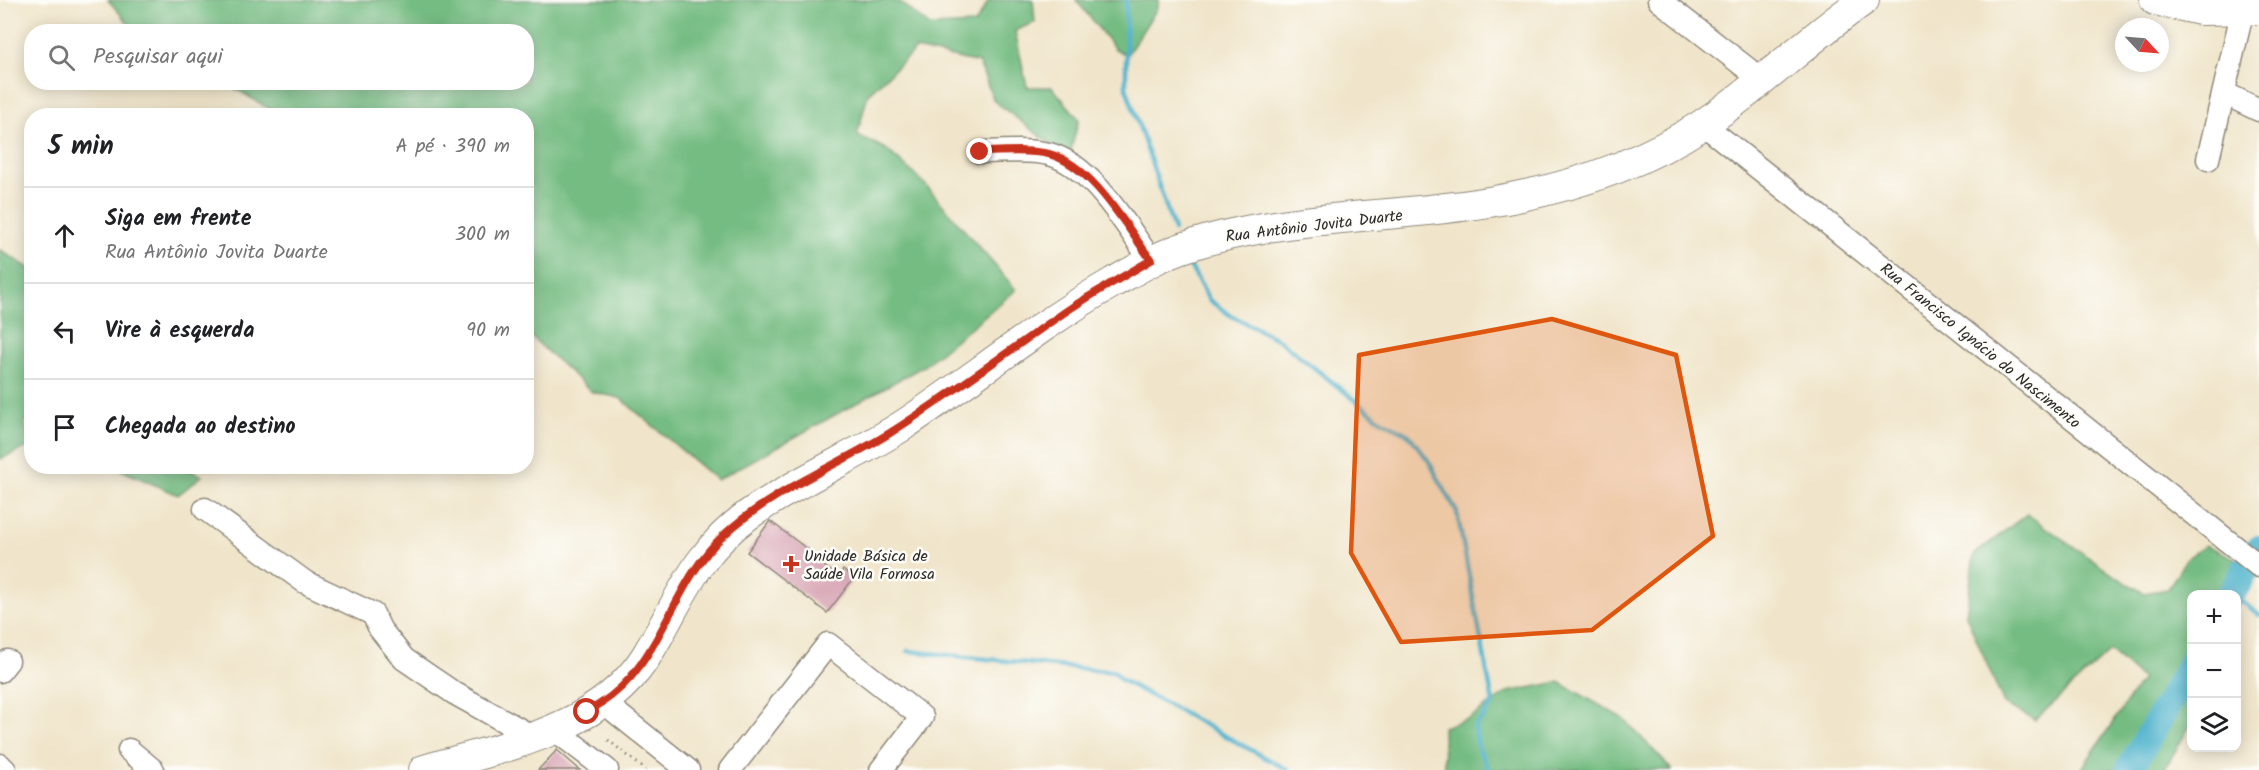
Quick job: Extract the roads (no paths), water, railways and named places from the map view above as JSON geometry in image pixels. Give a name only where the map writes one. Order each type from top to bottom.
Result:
[{"type":"main road","name":"Rua Antônio Jovita Duarte","points":[[424,770],[544,733],[603,702],[629,679],[645,657],[703,557],[724,534],[772,500],[903,425],[1068,310],[1151,260],[1219,237],[1263,228],[1450,208],[1524,195],[1598,174],[1639,159],[1703,124],[1864,0]]},
{"type":"main road","points":[[2155,0],[2201,10],[2251,9]]},
{"type":"street","points":[[1659,0],[1762,80]]},
{"type":"street","points":[[2208,159],[2224,93],[2251,9]]},
{"type":"street","points":[[2224,93],[2259,110]]},
{"type":"street","name":"Rua Francisco Ignácio do Nascimento","points":[[1703,124],[2252,561]]},
{"type":"street","points":[[980,152],[1050,154],[1072,165],[1090,178],[1151,260]]},
{"type":"street","points":[[205,509],[305,582],[373,614],[380,629],[404,659],[454,693],[544,733],[607,770]]},
{"type":"street","points":[[730,770],[828,644],[922,717],[881,770]]},
{"type":"street","points":[[603,702],[688,770]]},
{"type":"street","points":[[129,750],[153,770]]},
{"type":"street","points":[[0,765],[5,770]]},
{"type":"waterway","points":[[1126,0],[1126,87],[1174,230]]},
{"type":"waterway","points":[[1188,262],[1209,300],[1230,315],[1279,340],[1379,419],[1409,435],[1428,460],[1457,512],[1493,703],[1475,728],[1478,747],[1489,770]]},
{"type":"waterway","points":[[2233,590],[2259,549]]},
{"type":"waterway","points":[[2241,603],[2259,615]]},
{"type":"waterway","points":[[908,651],[1115,672],[1120,679],[1288,770]]},
{"type":"waterway","points":[[2129,770],[2187,671]]},
{"type":"place","name":"Unidade Básica de Saúde Vila Formosa","points":[[791,564]]}]
